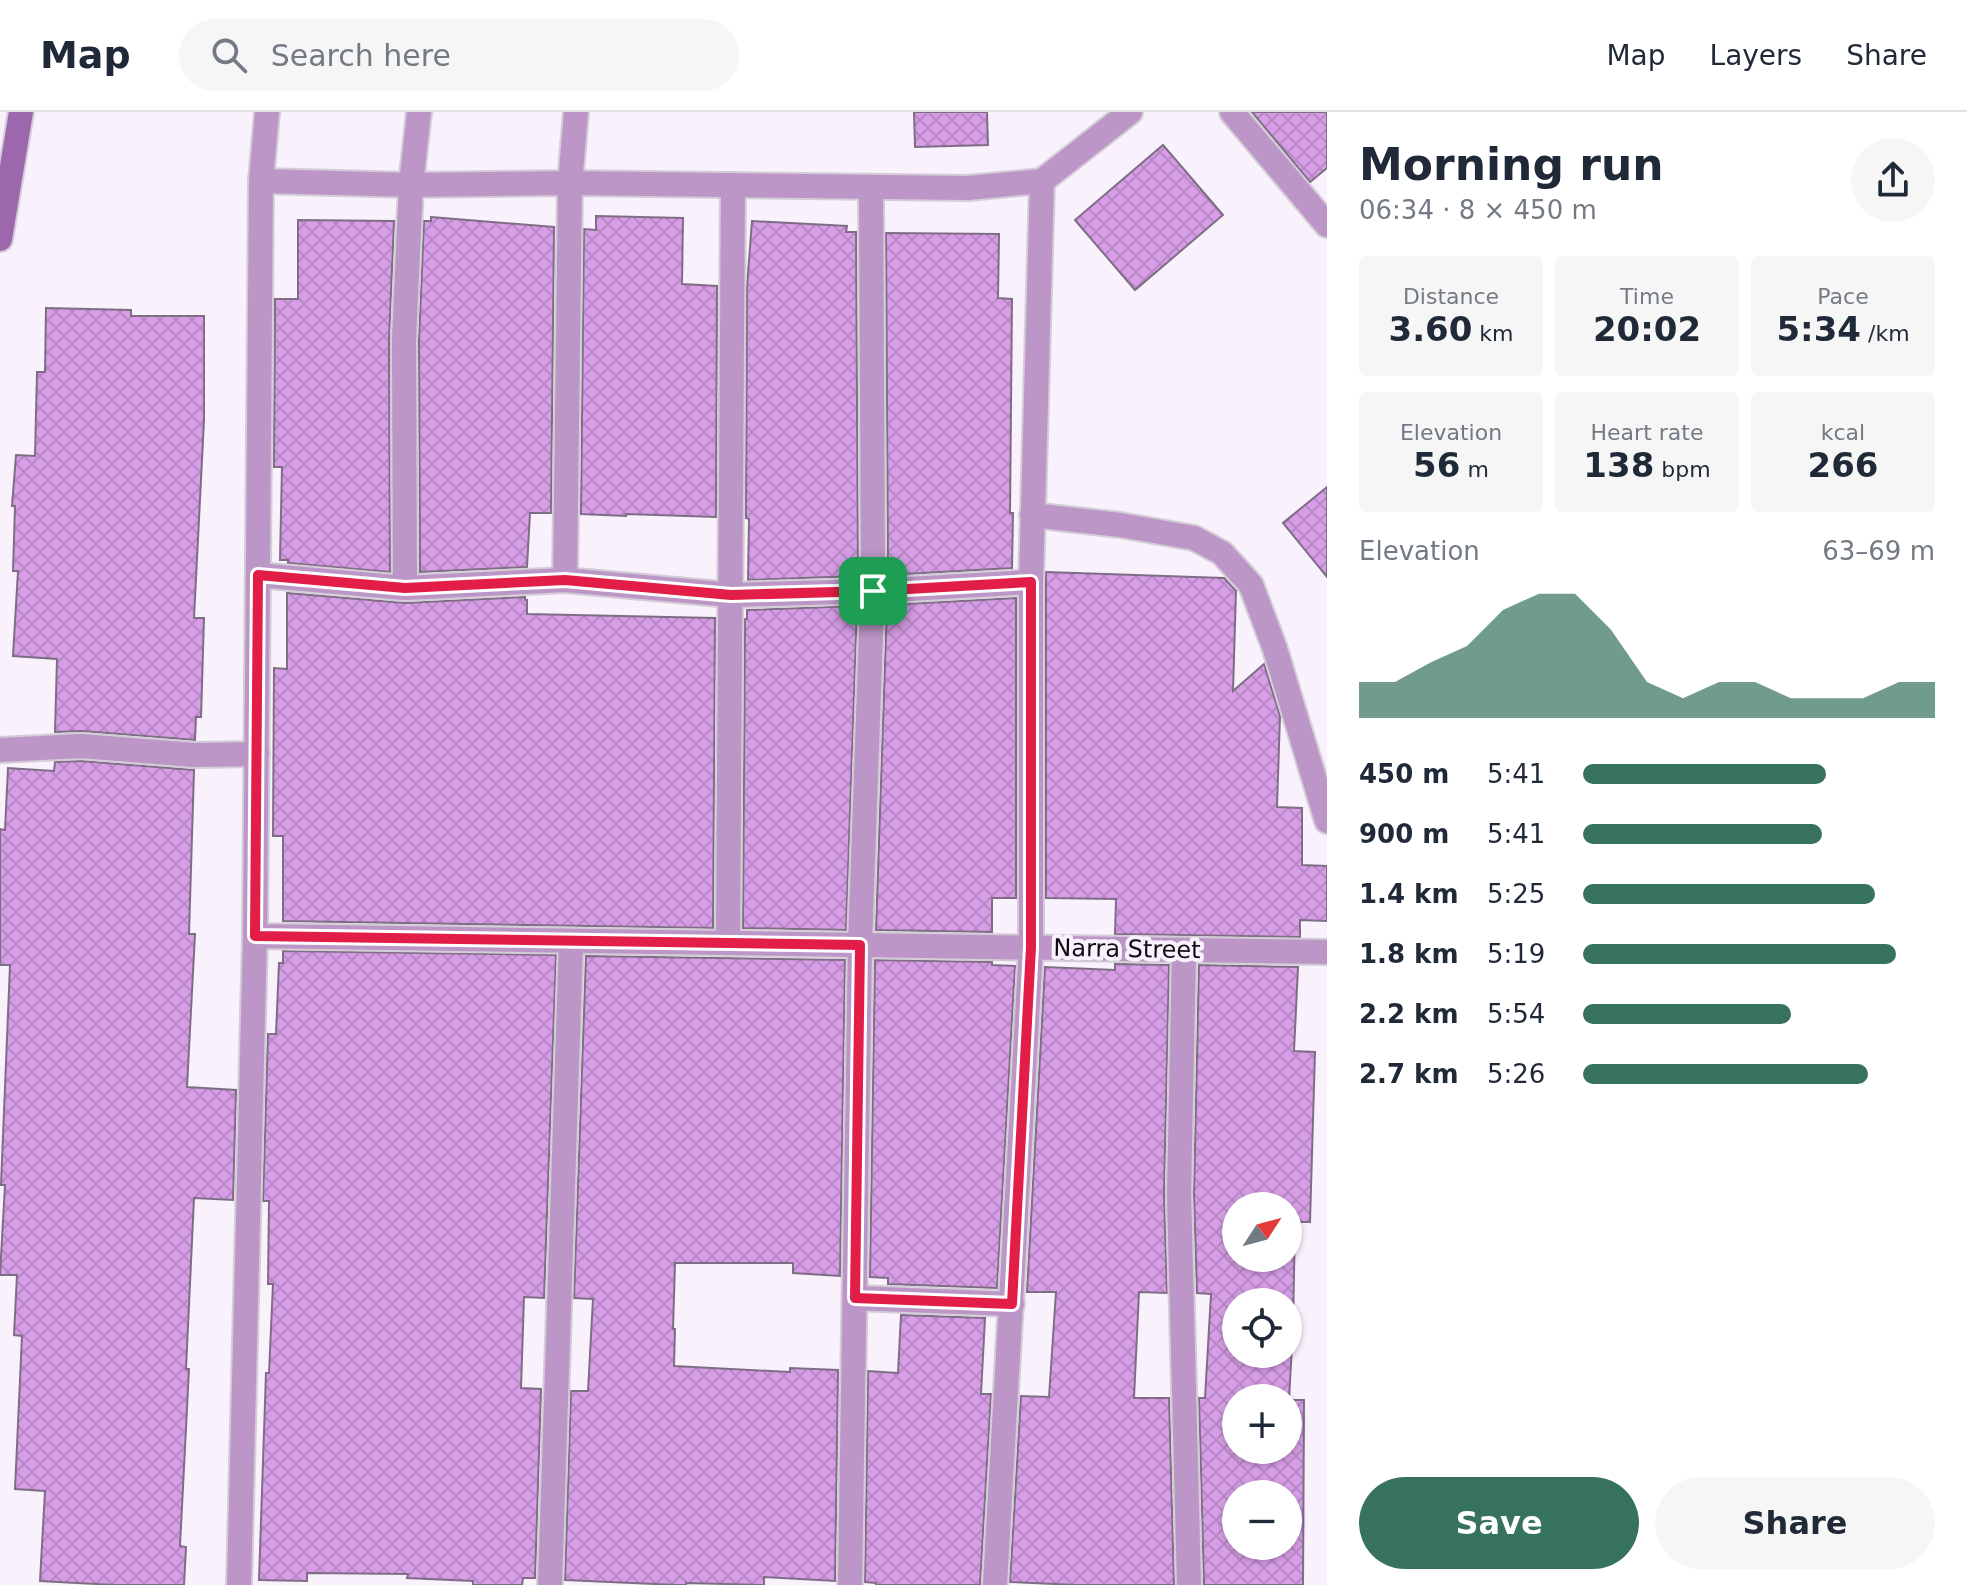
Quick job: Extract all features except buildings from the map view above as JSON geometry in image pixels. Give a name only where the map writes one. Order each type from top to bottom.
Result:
[{"type":"street","points":[[0,239],[21,112]]},
{"type":"street","points":[[239,1585],[255,936],[261,181],[267,112]]},
{"type":"street","points":[[405,588],[404,340],[411,185],[419,112]]},
{"type":"street","points":[[565,580],[570,183],[576,112]]},
{"type":"street","points":[[261,181],[411,185],[570,183],[968,188],[1042,181],[1130,112]]},
{"type":"street","points":[[1232,112],[1327,225]]},
{"type":"street","points":[[995,1585],[1031,947],[1031,582],[1042,181]]},
{"type":"street","points":[[728,943],[733,185]]},
{"type":"street","points":[[850,1585],[860,945],[873,591],[871,187]]},
{"type":"street","points":[[1032,515],[1120,525],[1194,538],[1222,553],[1251,585],[1322,783],[1327,821]]},
{"type":"street","points":[[258,575],[405,588],[565,580],[731,595],[1031,582]]},
{"type":"street","points":[[0,750],[81,746],[194,755],[257,754]]},
{"type":"street","name":"Narra Street","points":[[255,936],[1327,952]]},
{"type":"street","points":[[550,1585],[571,941]]},
{"type":"street","points":[[1184,950],[1179,1194],[1189,1585]]},
{"type":"street","points":[[855,1298],[1012,1304]]},
{"type":"route","points":[[258,575],[405,588],[565,580],[731,595],[873,591],[1031,582],[1031,947],[1012,1304],[855,1298],[860,945],[255,936],[258,575]]}]
